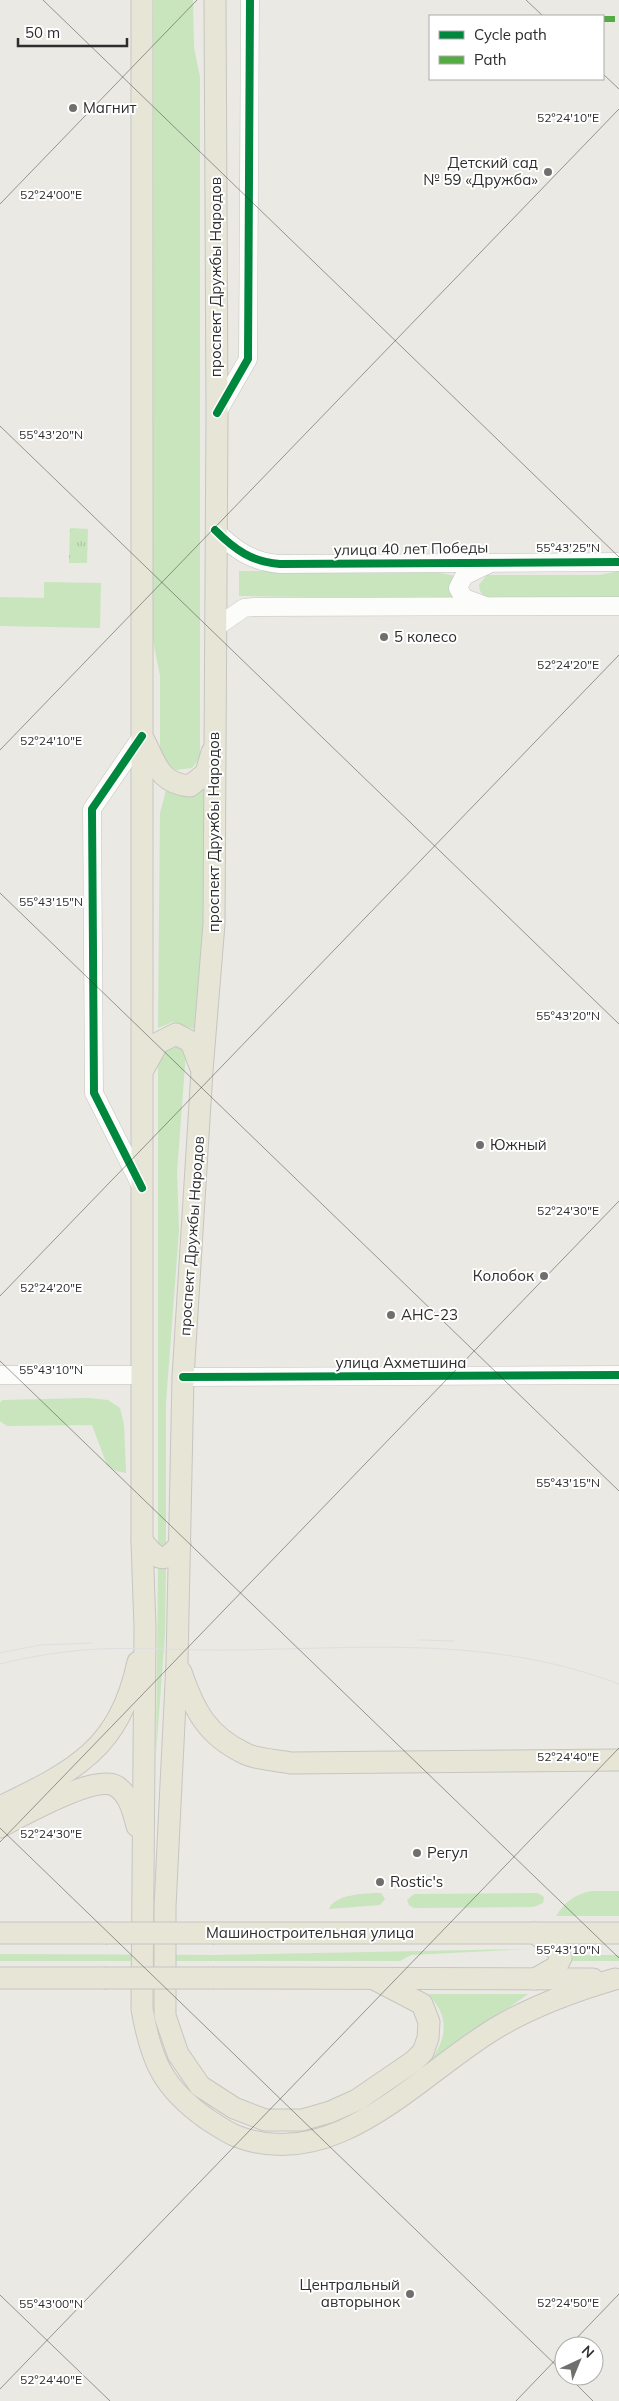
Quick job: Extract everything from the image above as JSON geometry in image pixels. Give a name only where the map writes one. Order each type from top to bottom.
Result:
[{"type":"main road","points":[[142,0],[142,1541],[145,1628],[142,2009],[146,2034],[161,2074],[191,2108],[235,2136],[261,2143],[294,2144],[332,2136],[363,2122],[495,2028],[524,2012],[578,1990],[617,1979]]},
{"type":"main road","name":"проспект Дружбы Народов","points":[[215,0],[217,413],[214,924],[202,1071],[183,1378],[177,1662],[165,1907],[165,2016],[178,2054],[200,2086],[234,2108],[264,2120],[302,2120],[330,2112],[357,2100],[414,2061],[423,2052],[426,2045],[429,2022],[422,2004],[374,1979]]},
{"type":"main road","points":[[142,736],[161,774],[174,784],[190,786],[206,773],[215,744]]},
{"type":"main road","points":[[142,1071],[158,1043],[176,1034],[191,1042],[202,1071]]},
{"type":"main road","points":[[142,1541],[155,1556],[163,1559],[170,1556],[180,1544]]},
{"type":"main road","points":[[0,1807],[56,1780],[91,1755],[113,1729],[134,1678],[145,1628]]},
{"type":"main road","points":[[177,1662],[192,1705],[210,1730],[246,1754],[291,1763],[619,1760]]},
{"type":"main road","points":[[0,1827],[68,1793],[96,1785],[114,1785],[126,1795],[142,1843]]},
{"type":"main road","name":"Машиностроительная улица","points":[[0,1933],[619,1934]]},
{"type":"main road","points":[[535,1979],[556,1967],[561,1958],[557,1950],[536,1933]]},
{"type":"main road","points":[[0,1978],[617,1979]]},
{"type":"street","points":[[217,413],[248,359],[250,0]]},
{"type":"street","name":"улица 40 лет Победы","points":[[215,530],[234,549],[263,562],[619,562]]},
{"type":"street","points":[[491,608],[464,598],[458,588],[464,576],[493,562]]},
{"type":"street","points":[[215,628],[244,608],[254,607],[491,608],[619,606]]},
{"type":"street","points":[[142,736],[92,809],[94,1093],[142,1188]]},
{"type":"street","points":[[0,1375],[142,1374]]},
{"type":"street","name":"улица Ахметшина","points":[[183,1378],[619,1376]]},
{"type":"green space","points":[[154,0],[193,0],[194,48],[200,77],[200,758],[192,768],[176,770],[169,766],[160,752],[160,676],[153,640]]},
{"type":"green space","points":[[70,528],[88,529],[87,563],[69,563]]},
{"type":"green space","points":[[425,570],[456,576],[457,599],[239,596],[239,571]]},
{"type":"green space","points":[[619,571],[619,597],[488,597],[481,593],[479,585],[487,575],[600,575]]},
{"type":"green space","points":[[44,582],[101,583],[100,628],[0,626],[0,597],[44,598]]},
{"type":"green space","points":[[207,785],[204,915],[194,1029],[173,1022],[158,1028],[160,813],[167,786]]},
{"type":"green space","points":[[174,1045],[180,1046],[186,1052],[177,1172],[179,1230],[166,1403],[166,1549],[158,1549],[158,1068],[162,1054]]},
{"type":"green space","points":[[88,1398],[108,1400],[120,1408],[124,1425],[126,1473],[116,1471],[107,1465],[92,1425],[7,1426],[0,1421],[0,1403],[2,1400]]},
{"type":"green space","points":[[158,1565],[166,1565],[165,1634],[156,1754]]},
{"type":"green space","points":[[591,1891],[619,1891],[619,1916],[556,1916],[571,1899]]},
{"type":"green space","points":[[381,1893],[385,1899],[380,1905],[329,1909],[337,1900],[344,1897]]},
{"type":"green space","points":[[538,1893],[544,1897],[543,1903],[534,1907],[414,1908],[409,1905],[407,1900],[414,1894]]},
{"type":"green space","points":[[529,1949],[411,1955],[400,1961],[0,1961],[0,1954],[215,1955]]},
{"type":"green space","points":[[565,1955],[619,1955],[619,1961],[565,1961]]},
{"type":"green space","points":[[428,1994],[528,1994],[429,2064],[440,2046],[444,2028],[440,2011]]},
{"type":"tram line","points":[[419,1640],[454,1641]]},
{"type":"tram line","points":[[0,1653],[40,1645],[92,1643]]},
{"type":"tram line","points":[[0,1664],[48,1654],[97,1649],[430,1648],[525,1658],[572,1669],[619,1684]]},
{"type":"marked path","points":[[604,19],[619,19]]},
{"type":"cycle path","points":[[217,413],[248,359],[250,0]]},
{"type":"cycle path","points":[[215,530],[244,554],[261,561],[280,564],[619,562]]},
{"type":"cycle path","points":[[142,736],[92,809],[94,1093],[142,1188]]},
{"type":"cycle path","points":[[183,1377],[619,1375]]},
{"type":"place","name":"Магнит","points":[[73,108]]},
{"type":"place","name":"Детский сад № 59 «Дружба»","points":[[548,172]]},
{"type":"place","name":"5 колесо","points":[[384,637]]},
{"type":"place","name":"Южный","points":[[480,1145]]},
{"type":"place","name":"Колобок","points":[[544,1276]]},
{"type":"place","name":"АНС-23","points":[[391,1315]]},
{"type":"place","name":"Регул","points":[[417,1853]]},
{"type":"place","name":"Rostic's","points":[[380,1882]]},
{"type":"place","name":"Центральный авторынок","points":[[410,2294]]}]
